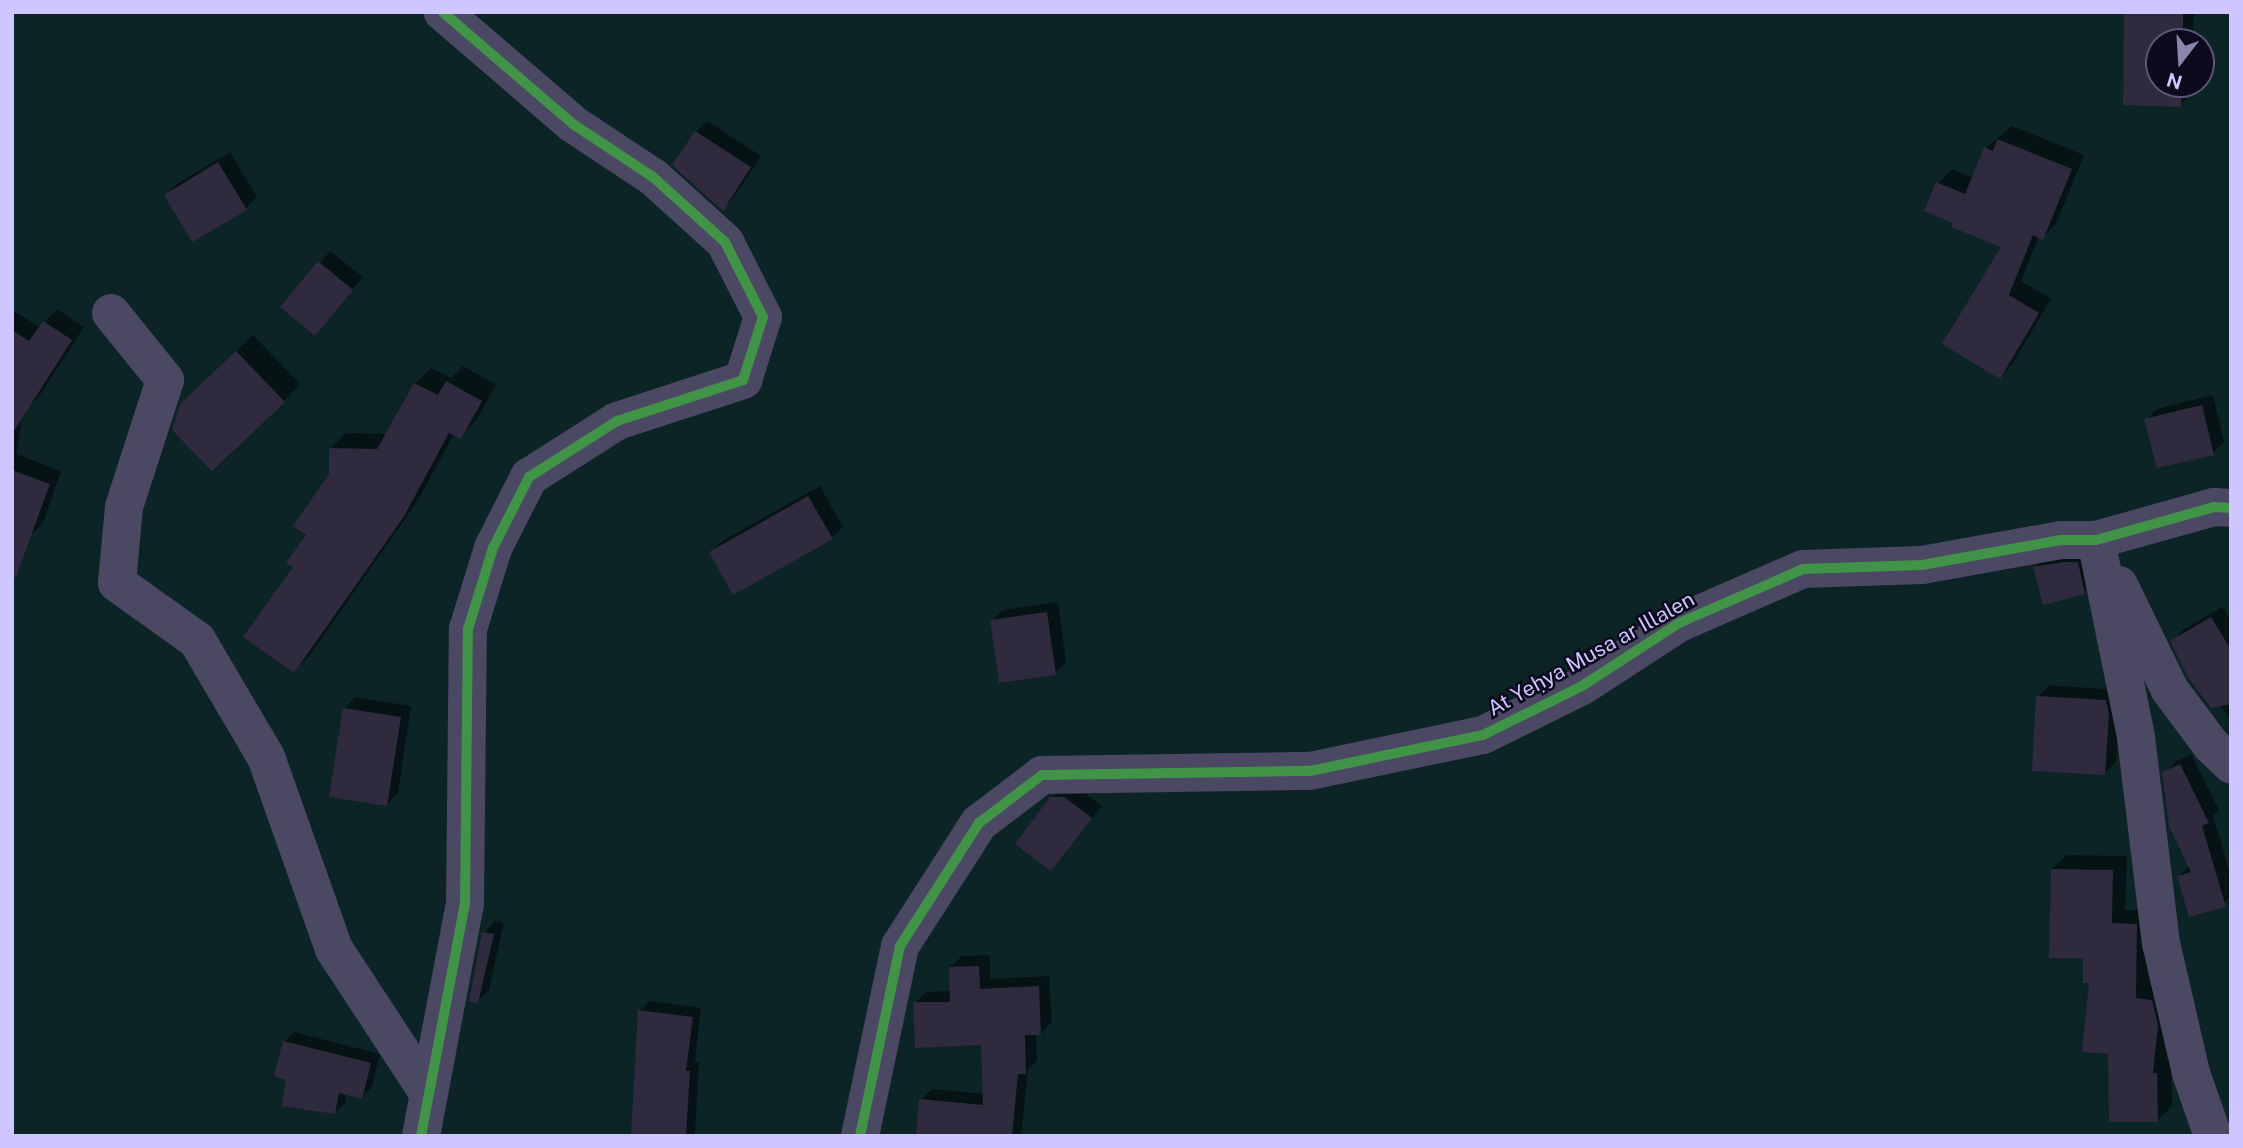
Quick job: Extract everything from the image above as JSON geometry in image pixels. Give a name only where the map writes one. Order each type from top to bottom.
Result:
[{"type":"street","points":[[421,1136],[465,904],[468,629],[493,548],[529,477],[617,421],[743,380],[762,317],[725,242],[653,177],[573,124],[443,12]]},
{"type":"street","points":[[111,313],[165,380],[124,507],[117,583],[197,640],[266,757],[334,949],[429,1094]]},
{"type":"street","name":"At Yeḥya Musa ar Illalen","points":[[860,1136],[900,946],[979,823],[1042,775],[1310,771],[1483,736],[1582,686],[1679,623],[1803,569],[1922,565],[2062,540],[2096,540],[2214,507],[2231,508]]},
{"type":"street","points":[[2096,540],[2170,690],[2211,745],[2231,764]]},
{"type":"street","points":[[2096,540],[2136,737],[2161,943],[2191,1073],[2213,1136]]},
{"type":"green space","points":[[12,12],[2231,12],[2231,1136],[12,1136]]},
{"type":"building","points":[[2124,12],[2183,12],[2183,28],[2145,28],[2145,98],[2181,98],[2181,107],[2123,105]]},
{"type":"building","points":[[695,131],[751,167],[723,211],[672,165]]},
{"type":"building","points":[[1997,139],[2072,169],[2043,240],[2033,235],[2009,295],[2039,313],[2000,379],[1942,344],[2001,247],[1951,227],[1953,223],[1924,211],[1936,182],[1965,194],[1984,147],[1993,151]]},
{"type":"building","points":[[218,162],[247,210],[192,242],[164,195]]},
{"type":"building","points":[[318,261],[353,290],[315,336],[280,307]]},
{"type":"building","points":[[43,321],[72,340],[12,434],[12,330],[29,341]]},
{"type":"building","points":[[236,351],[285,402],[212,471],[172,430],[181,403]]},
{"type":"building","points":[[446,381],[482,401],[461,439],[449,433],[403,518],[294,673],[243,637],[293,567],[286,563],[306,535],[293,526],[329,474],[329,448],[377,449],[414,383],[438,395]]},
{"type":"building","points":[[2202,405],[2214,455],[2157,468],[2144,419]]},
{"type":"building","points":[[12,470],[50,484],[16,577],[12,577]]},
{"type":"building","points":[[808,496],[833,539],[733,595],[709,552]]},
{"type":"building","points":[[2078,562],[2085,594],[2043,605],[2033,567]]},
{"type":"building","points":[[1047,612],[1056,675],[999,683],[990,620]]},
{"type":"building","points":[[2211,617],[2231,650],[2231,704],[2211,708],[2189,679],[2170,641]]},
{"type":"building","points":[[2036,696],[2106,700],[2109,714],[2105,775],[2032,771]]},
{"type":"building","points":[[343,708],[401,717],[387,806],[329,797]]},
{"type":"building","points":[[2180,764],[2209,823],[2202,826],[2226,907],[2189,917],[2177,876],[2191,872],[2169,826],[2162,772]]},
{"type":"building","points":[[1050,797],[1064,797],[1092,818],[1051,871],[1015,844]]},
{"type":"building","points":[[2051,869],[2113,870],[2112,923],[2137,924],[2136,998],[2152,1000],[2158,1025],[2153,1073],[2157,1073],[2158,1122],[2109,1122],[2108,1054],[2082,1052],[2089,983],[2083,983],[2083,958],[2049,958]]},
{"type":"building","points":[[482,932],[494,934],[478,1003],[469,1001]]},
{"type":"building","points":[[979,966],[980,989],[1039,986],[1041,1035],[1025,1035],[1026,1074],[1018,1074],[1012,1136],[916,1136],[919,1099],[983,1105],[981,1045],[915,1048],[913,1002],[950,1002],[949,967]]},
{"type":"building","points":[[638,1010],[693,1017],[686,1071],[690,1071],[686,1136],[631,1136]]},
{"type":"building","points":[[283,1041],[371,1063],[362,1099],[339,1093],[335,1114],[282,1106],[286,1080],[274,1076]]},
{"type":"cycle path","points":[[421,1136],[465,904],[468,629],[493,548],[529,477],[617,421],[743,380],[763,317],[725,242],[653,177],[573,124],[443,12]]},
{"type":"cycle path","points":[[860,1136],[900,946],[979,823],[1042,775],[1310,771],[1483,735],[1582,686],[1679,623],[1803,569],[1922,565],[2061,540],[2096,540],[2214,507],[2231,508]]}]
